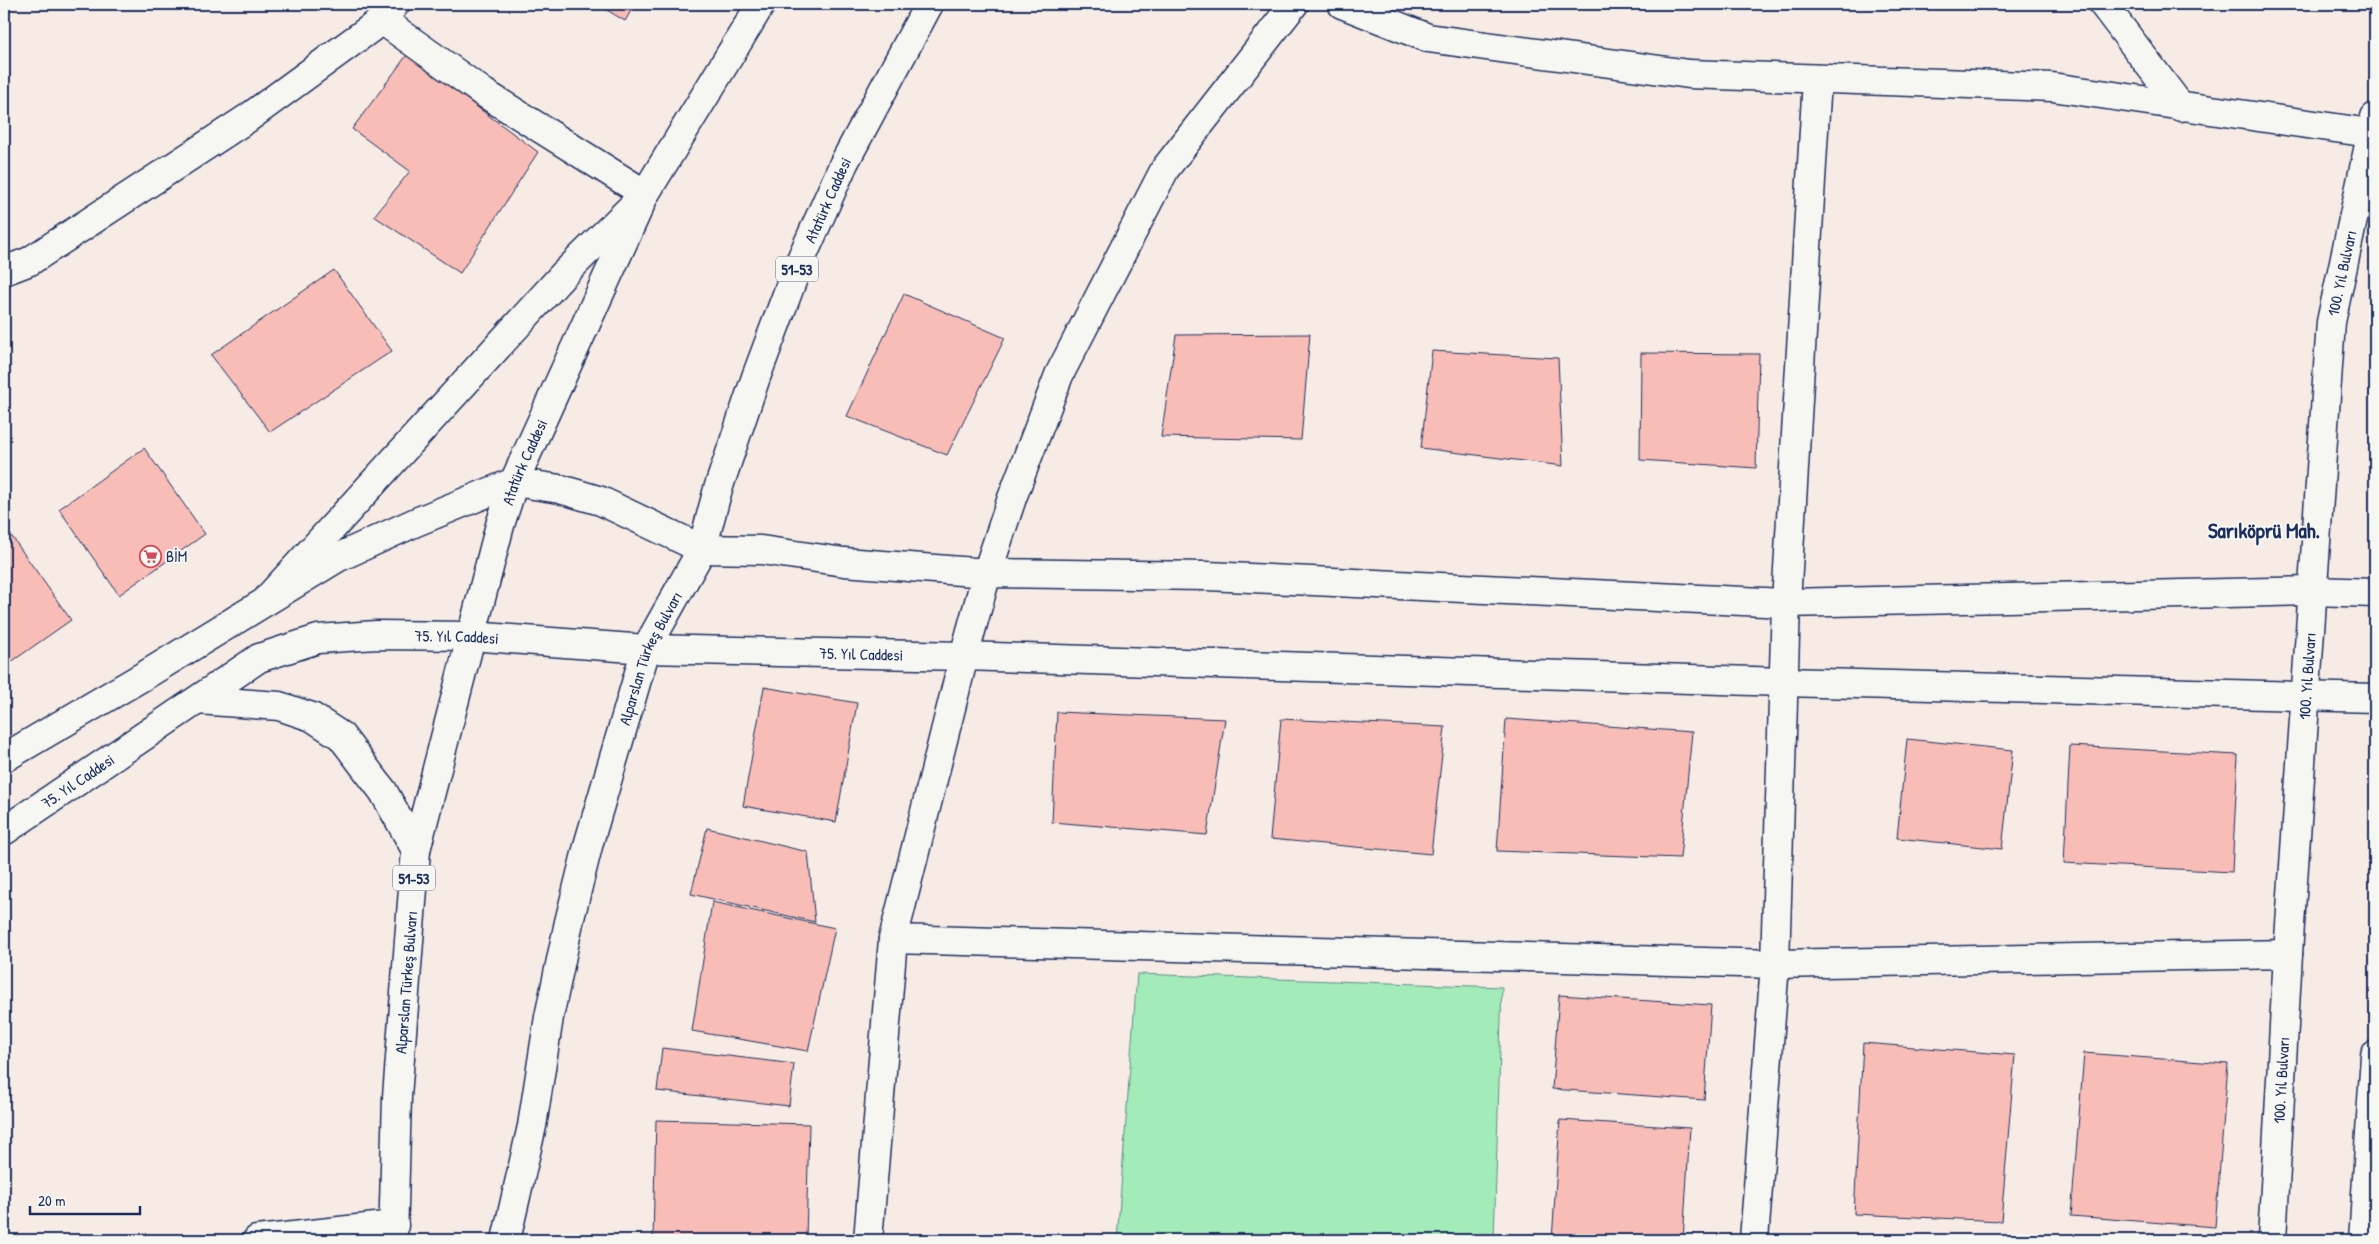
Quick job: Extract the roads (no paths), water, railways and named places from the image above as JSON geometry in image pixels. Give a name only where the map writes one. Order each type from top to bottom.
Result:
[{"type":"street","name":"Atatürk Caddesi","points":[[500,525],[514,482],[645,194],[761,4]]},
{"type":"street","name":"Atatürk Caddesi","points":[[702,549],[721,480],[756,377],[795,273],[844,163],[929,4]]},
{"type":"street","points":[[868,1240],[893,939],[964,656],[987,573],[1012,498],[1059,375],[1164,170],[1294,4]]},
{"type":"street","points":[[1342,4],[1428,38],[1689,74],[2052,87],[2181,107],[2373,125]]},
{"type":"street","points":[[2103,4],[2181,107]]},
{"type":"street","points":[[4,271],[30,260],[240,123],[388,12],[484,93],[645,194],[564,274],[269,598]]},
{"type":"street","points":[[1754,1240],[1775,964],[1786,603],[1817,79]]},
{"type":"street","name":"100. Yıl Bulvarı","points":[[2272,1240],[2288,954],[2331,322],[2373,125]]},
{"type":"street","points":[[4,758],[147,674],[337,558],[416,522],[514,482],[560,489],[601,501],[702,549],[761,550],[844,562],[987,573],[1207,576],[1786,603],[2313,591],[2375,594]]},
{"type":"street","name":"Alparslan Türkeş Bulvarı","points":[[394,1232],[397,1097],[416,850],[500,525]]},
{"type":"street","name":"Alparslan Türkeş Bulvarı","points":[[506,1240],[532,1126],[549,1017],[569,922],[589,842],[646,649],[702,549]]},
{"type":"street","name":"75. Yıl Caddesi","points":[[4,831],[259,658],[318,639],[376,635],[470,636],[646,649],[964,656],[1784,682],[2375,698]]},
{"type":"street","points":[[198,700],[280,706],[312,717],[341,736],[383,791],[416,850]]},
{"type":"street","points":[[893,939],[1775,964],[2288,954]]},
{"type":"street","points":[[2363,1240],[2375,1055]]},
{"type":"street","points":[[257,1240],[394,1232]]},
{"type":"place","name":"BİM","points":[[150,556]]},
{"type":"district","name":"Sarıköprü Mah.","points":[[2264,530]]}]
